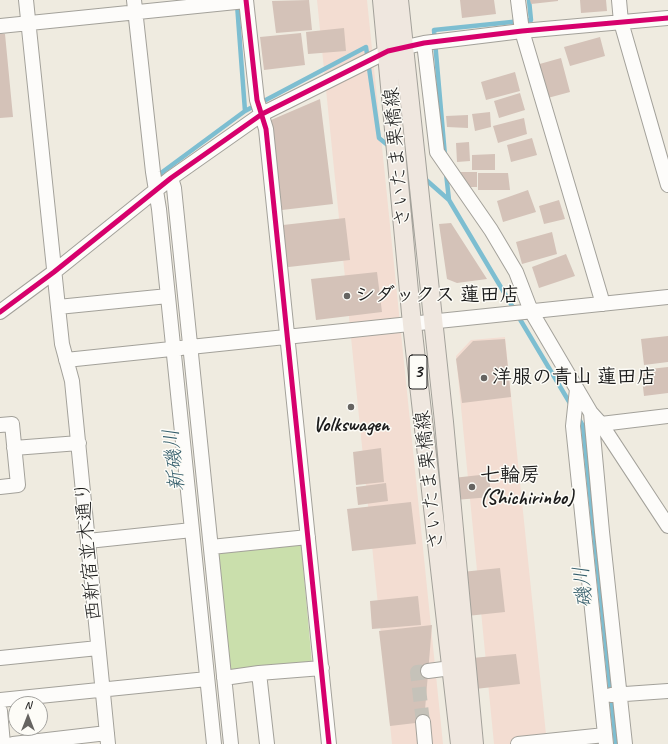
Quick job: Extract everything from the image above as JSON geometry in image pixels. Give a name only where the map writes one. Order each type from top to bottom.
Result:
[{"type":"main road","name":"さいたま栗橋線","points":[[382,0],[396,49],[434,322],[474,744]]},
{"type":"main road","name":"さいたま栗橋線","points":[[399,0],[396,49],[412,324],[460,744]]},
{"type":"street","name":"西新宿並木通り","points":[[26,0],[58,307],[66,360],[72,381],[79,443],[98,648],[104,689],[107,739]]},
{"type":"street","points":[[0,26],[135,6],[246,0],[257,100],[266,129],[329,744]]},
{"type":"street","points":[[518,0],[522,31],[603,304]]},
{"type":"street","points":[[619,0],[621,22],[668,185]]},
{"type":"street","points":[[135,6],[168,296],[214,744]]},
{"type":"street","points":[[0,312],[54,272],[171,178],[262,114],[396,49],[424,43],[522,31],[668,18]]},
{"type":"street","points":[[424,43],[437,152],[491,230],[513,266],[531,311],[577,389],[667,524]]},
{"type":"street","points":[[171,178],[174,188],[231,744]]},
{"type":"street","points":[[58,307],[168,296]]},
{"type":"street","points":[[66,360],[668,297]]},
{"type":"street","points":[[518,744],[605,739],[573,426],[577,389]]},
{"type":"street","points":[[592,413],[602,532],[625,744]]},
{"type":"street","points":[[601,424],[668,416]]},
{"type":"street","points":[[0,425],[12,424],[18,486],[0,487]]},
{"type":"street","points":[[14,448],[79,443]]},
{"type":"street","points":[[88,542],[192,530]]},
{"type":"street","points":[[211,547],[308,537]]},
{"type":"street","points":[[0,658],[98,648]]},
{"type":"street","points":[[224,678],[259,672],[322,668]]},
{"type":"street","points":[[428,671],[451,668]]},
{"type":"street","points":[[259,672],[267,744]]},
{"type":"street","points":[[0,700],[207,680]]},
{"type":"street","points":[[601,695],[668,691]]},
{"type":"street","points":[[0,711],[3,744]]},
{"type":"street","points":[[423,722],[425,744]]},
{"type":"street","points":[[13,744],[107,739]]},
{"type":"shaded area","points":[[317,0],[367,0],[443,744],[392,744]]},
{"type":"shaded area","points":[[505,337],[547,744],[494,744],[456,356],[471,340]]},
{"type":"green space","points":[[301,543],[312,664],[224,672],[213,551]]},
{"type":"building","points":[[309,0],[312,30],[276,33],[272,1]]},
{"type":"building","points":[[460,0],[494,0],[496,14],[462,18]]},
{"type":"building","points":[[530,0],[558,0],[558,1],[531,4]]},
{"type":"building","points":[[580,0],[606,0],[607,11],[581,13]]},
{"type":"building","points":[[344,28],[346,51],[308,54],[306,32]]},
{"type":"building","points":[[301,33],[305,65],[264,70],[260,37]]},
{"type":"building","points":[[0,34],[5,34],[13,117],[0,118]]},
{"type":"building","points":[[600,37],[605,56],[570,66],[564,47]]},
{"type":"building","points":[[561,58],[570,92],[544,99],[536,65]]},
{"type":"building","points":[[515,72],[520,91],[486,100],[481,82]]},
{"type":"building","points":[[520,93],[525,110],[499,118],[494,101]]},
{"type":"building","points":[[320,99],[333,204],[282,210],[271,120]]},
{"type":"building","points":[[490,112],[491,127],[475,131],[472,114]]},
{"type":"building","points":[[468,115],[468,128],[447,127],[446,116]]},
{"type":"building","points":[[524,118],[527,134],[498,143],[493,126]]},
{"type":"building","points":[[532,138],[537,155],[511,162],[507,145]]},
{"type":"building","points":[[469,142],[470,161],[457,162],[456,143]]},
{"type":"building","points":[[495,154],[495,170],[472,170],[472,155]]},
{"type":"building","points":[[460,172],[477,172],[477,187],[468,187]]},
{"type":"building","points":[[478,173],[508,173],[510,190],[478,190]]},
{"type":"building","points":[[528,190],[536,212],[503,222],[497,201]]},
{"type":"building","points":[[559,200],[565,219],[544,224],[539,206]]},
{"type":"building","points":[[345,218],[350,260],[280,268],[277,242],[285,242],[283,225]]},
{"type":"building","points":[[451,223],[487,279],[457,283],[447,279],[439,224]]},
{"type":"building","points":[[552,232],[557,254],[522,264],[516,242]]},
{"type":"building","points":[[566,254],[575,276],[539,288],[532,267]]},
{"type":"building","name":"シダックス 蓮田店","points":[[377,272],[382,312],[316,320],[311,279]]},
{"type":"building","points":[[668,336],[668,362],[644,365],[641,339]]},
{"type":"building","name":"洋服の青山 蓮田店","points":[[505,339],[511,397],[462,403],[456,359],[473,341]]},
{"type":"building","points":[[668,367],[668,393],[644,396],[641,370]]},
{"type":"building","points":[[381,448],[384,482],[356,485],[353,452]]},
{"type":"building","name":"七輪房 (Shichirinbo)","points":[[489,474],[491,497],[455,500],[453,478]]},
{"type":"building","points":[[386,483],[388,501],[358,505],[356,487]]},
{"type":"building","points":[[411,502],[416,544],[352,551],[347,509]]},
{"type":"building","points":[[500,568],[505,612],[467,616],[462,572]]},
{"type":"building","points":[[418,596],[421,625],[372,629],[370,601]]},
{"type":"building","points":[[432,625],[424,722],[390,726],[379,631]]},
{"type":"building","points":[[516,654],[520,684],[475,689],[472,658]]},
{"type":"waterway","points":[[445,156],[434,30],[531,20],[529,0]]},
{"type":"waterway","points":[[162,181],[161,173],[245,111],[237,4]]},
{"type":"waterway","points":[[245,111],[366,47],[379,138],[390,147]]},
{"type":"waterway","points":[[446,173],[449,200]]},
{"type":"waterway","points":[[424,178],[449,200],[571,405]]},
{"type":"waterway","name":"磯川","points":[[578,417],[583,426],[616,744]]},
{"type":"tunnel","points":[[423,722],[417,672],[428,671]]},
{"type":"cycle path","points":[[246,0],[257,100],[266,129],[329,744]]},
{"type":"cycle path","points":[[0,312],[54,272],[171,178],[262,114],[388,51],[424,43],[522,31],[668,18]]},
{"type":"place","name":"シダックス 蓮田店","points":[[347,296]]},
{"type":"place","name":"洋服の青山 蓮田店","points":[[484,378]]},
{"type":"place","name":"Volkswagen","points":[[351,407]]},
{"type":"place","name":"七輪房 (Shichirinbo)","points":[[472,487]]},
{"type":"water label","name":"新磯川","points":[[175,460]]}]
